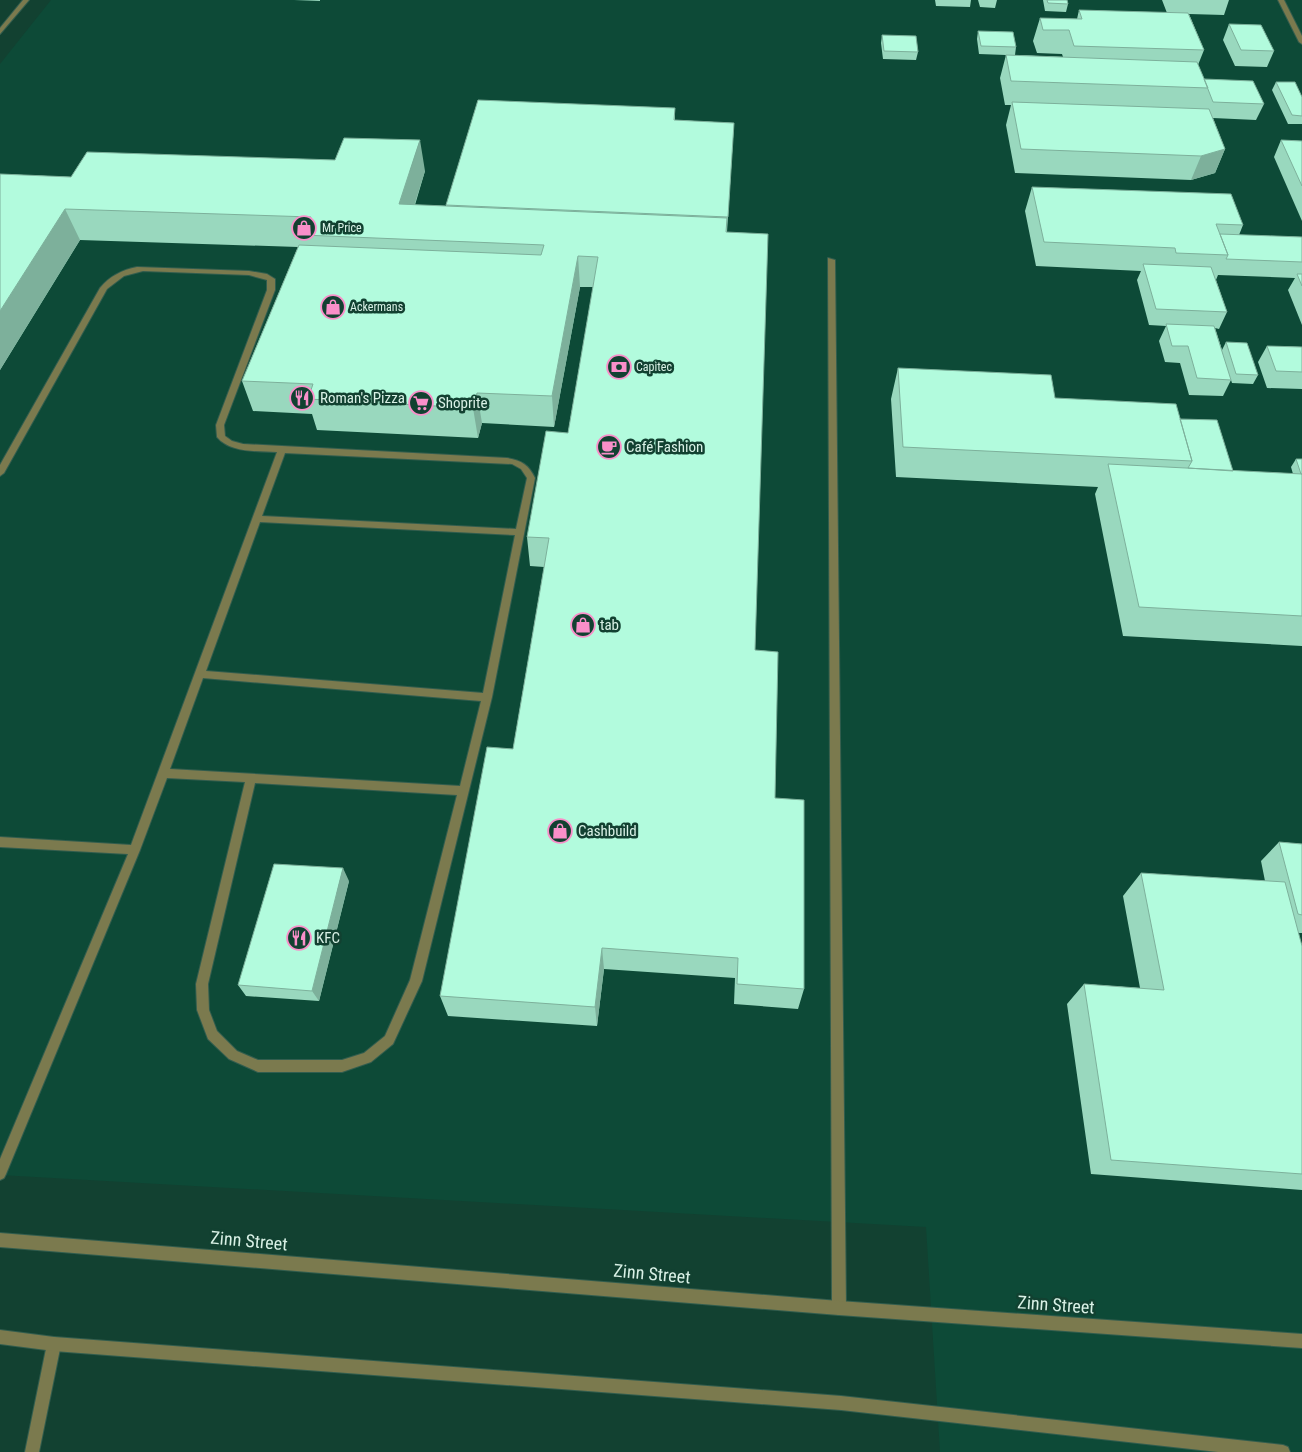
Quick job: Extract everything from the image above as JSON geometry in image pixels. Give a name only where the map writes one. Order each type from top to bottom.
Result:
[{"type":"street","points":[[0,32],[26,0]]},
{"type":"street","points":[[1281,0],[1302,42]]},
{"type":"street","points":[[831,260],[839,1308]]},
{"type":"street","points":[[0,473],[104,288],[119,274],[132,269],[249,273],[272,279],[271,290],[220,425],[221,437],[229,443],[243,447],[282,450],[487,459],[520,463],[528,469],[531,478],[487,697],[416,981],[389,1040],[368,1058],[342,1066],[258,1066],[233,1055],[212,1035],[203,1010],[202,984],[251,778]]},
{"type":"street","points":[[0,1174],[135,850],[282,450]]},
{"type":"street","points":[[257,519],[520,532]]},
{"type":"street","points":[[200,674],[487,697]]},
{"type":"street","points":[[163,773],[464,791]]},
{"type":"street","points":[[0,842],[135,850]]},
{"type":"street","name":"Zinn Street","points":[[0,1240],[839,1308],[1302,1341]]},
{"type":"street","points":[[0,1337],[54,1344],[841,1403],[1284,1452]]},
{"type":"street","points":[[32,1452],[54,1344]]},
{"type":"shaded area","points":[[51,0],[1302,0],[1302,1452],[940,1452],[926,1227],[0,1175],[0,64]]},
{"type":"building","points":[[1047,0],[1067,0],[1068,4],[1048,3]]},
{"type":"building","points":[[1079,10],[1188,13],[1204,50],[1074,46],[1069,30],[1043,30],[1040,18],[1082,19]]},
{"type":"building","points":[[1229,24],[1261,25],[1274,51],[1241,50]]},
{"type":"building","points":[[978,31],[1013,32],[1016,47],[981,46]]},
{"type":"building","points":[[882,35],[916,36],[918,52],[884,51]]},
{"type":"building","points":[[1006,55],[1197,62],[1208,88],[1011,81]]},
{"type":"building","points":[[1204,79],[1253,81],[1264,104],[1213,102]]},
{"type":"building","points":[[1276,82],[1295,82],[1302,97],[1302,116],[1292,115]]},
{"type":"building","points":[[478,100],[675,108],[674,120],[734,123],[728,217],[446,205]]},
{"type":"building","points":[[1012,102],[1209,109],[1225,149],[1201,156],[1021,149]]},
{"type":"building","points":[[344,138],[420,140],[399,204],[727,218],[726,232],[768,234],[755,650],[778,652],[775,798],[804,800],[804,989],[737,984],[738,958],[602,948],[595,1007],[440,996],[487,747],[513,749],[549,538],[527,537],[546,431],[568,433],[598,257],[578,256],[552,396],[477,393],[473,408],[308,399],[313,384],[242,381],[299,245],[541,255],[544,245],[303,235],[311,217],[65,209],[0,311],[0,174],[71,177],[87,152],[335,160]]},
{"type":"building","points":[[1281,140],[1302,141],[1302,186]]},
{"type":"building","points":[[1032,187],[1231,194],[1243,225],[1216,224],[1228,255],[1176,253],[1175,248],[1044,242]]},
{"type":"building","points":[[1220,234],[1302,237],[1302,262],[1226,259],[1228,255]]},
{"type":"building","points":[[1143,264],[1211,267],[1227,312],[1156,309]]},
{"type":"building","points":[[1297,274],[1302,274],[1302,286]]},
{"type":"building","points":[[1166,324],[1214,326],[1231,380],[1197,378],[1188,346],[1172,346]]},
{"type":"building","points":[[1226,342],[1247,343],[1258,375],[1236,374]]},
{"type":"building","points":[[1267,346],[1302,347],[1302,372],[1276,371]]},
{"type":"building","points":[[898,368],[1051,375],[1055,398],[1176,404],[1192,461],[903,447]]},
{"type":"building","points":[[1180,419],[1217,420],[1233,471],[1188,468],[1192,461]]},
{"type":"building","points":[[1296,459],[1302,459],[1302,474],[1301,474]]},
{"type":"building","points":[[1108,464],[1302,474],[1302,616],[1139,607]]},
{"type":"building","points":[[1279,842],[1302,844],[1302,915],[1298,914]]},
{"type":"building","name":"KFC","points":[[274,864],[343,868],[312,991],[238,985]]},
{"type":"building","points":[[1141,873],[1285,882],[1302,946],[1302,1174],[1111,1160],[1084,984],[1164,990]]},
{"type":"place","name":"Mr Price","points":[[304,228]]},
{"type":"place","name":"Ackermans","points":[[333,307]]},
{"type":"place","name":"Capitec","points":[[619,367]]},
{"type":"place","name":"Roman's Pizza","points":[[302,398]]},
{"type":"place","name":"Shoprite","points":[[421,403]]},
{"type":"place","name":"Café Fashion","points":[[609,447]]},
{"type":"place","name":"tab","points":[[583,625]]},
{"type":"place","name":"Cashbuild","points":[[560,831]]},
{"type":"place","name":"KFC","points":[[299,938]]}]
